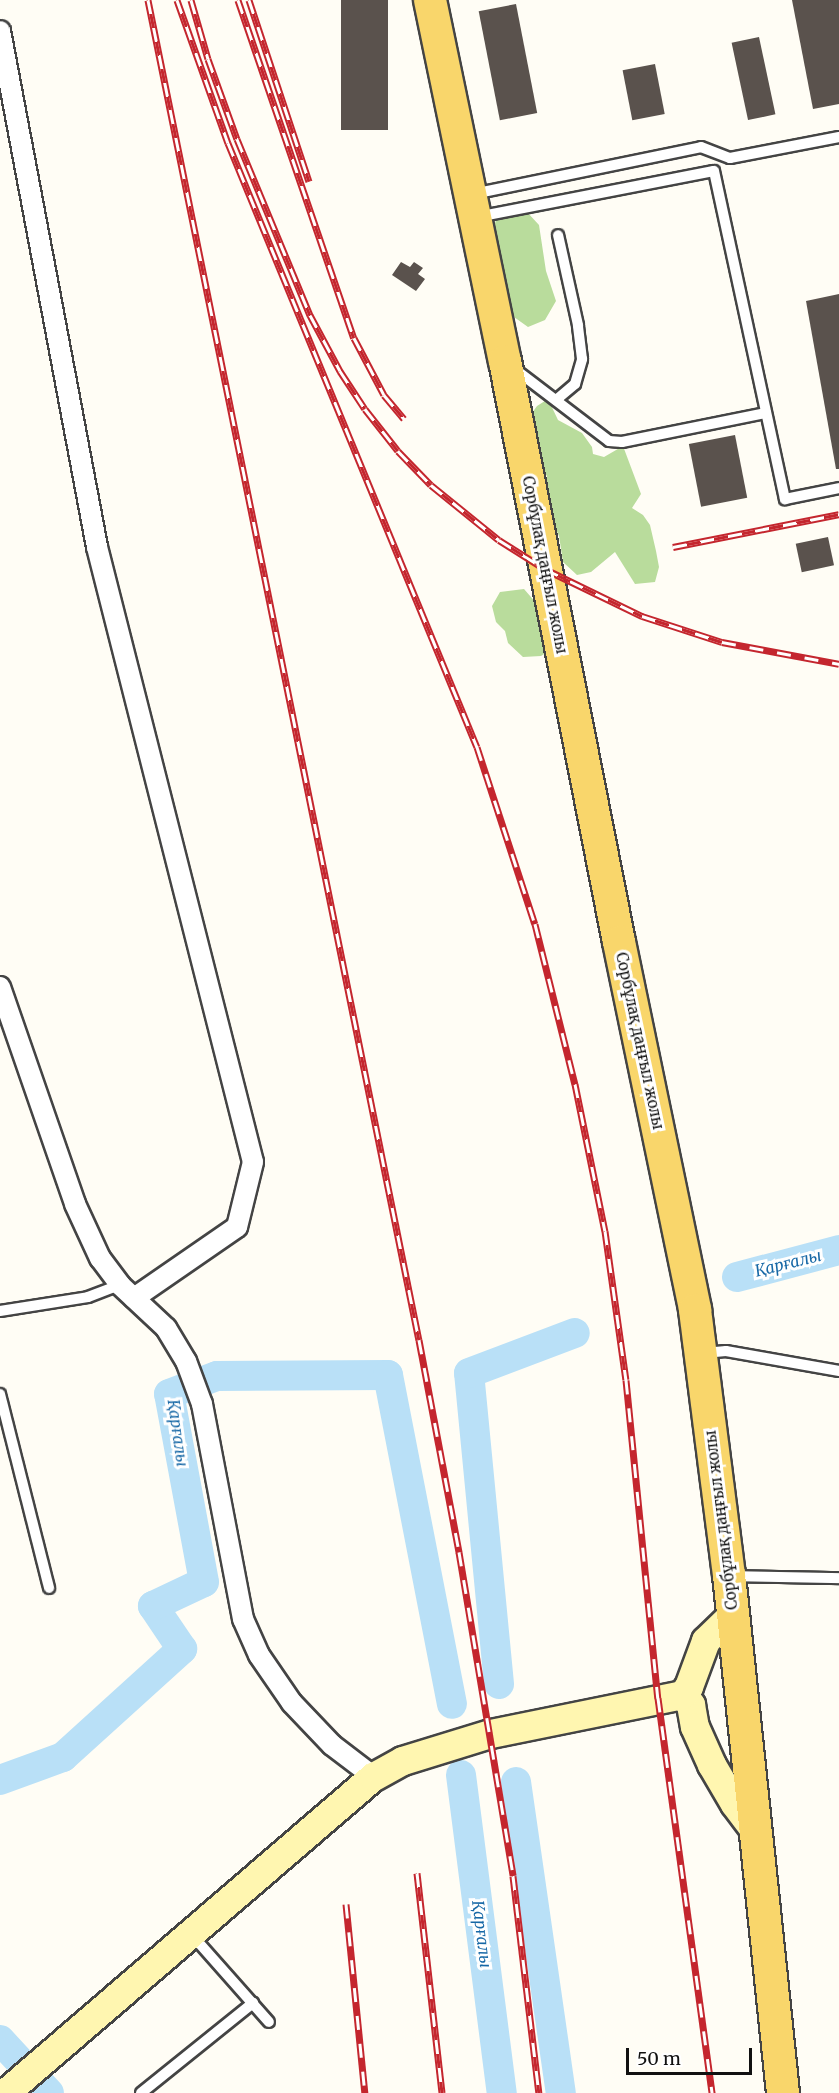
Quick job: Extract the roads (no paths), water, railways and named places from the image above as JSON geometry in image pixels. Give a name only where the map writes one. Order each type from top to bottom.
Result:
[{"type":"main road","name":"Сорбұлақ даңғыл жолы","points":[[430,0],[506,361],[619,942],[695,1310],[729,1575],[783,2093]]},
{"type":"street","points":[[0,31],[97,547],[253,1162],[237,1227],[127,1291]]},
{"type":"street","points":[[0,987],[75,1204],[100,1258],[127,1291],[166,1328],[186,1361],[202,1404],[243,1619],[259,1655],[300,1711],[332,1745],[374,1777]]},
{"type":"street","points":[[13,2086],[374,1777],[403,1761],[491,1734],[682,1695],[689,1687],[706,1641],[715,1630],[733,1616]]},
{"type":"street","points":[[682,1695],[691,1706],[695,1727],[712,1765],[735,1804],[757,1833]]},
{"type":"lane","points":[[472,206],[714,171],[730,158],[839,137]]},
{"type":"lane","points":[[472,206],[701,147],[730,158]]},
{"type":"lane","points":[[714,171],[785,499],[839,488]]},
{"type":"lane","points":[[556,400],[575,384],[582,359],[578,326],[558,235]]},
{"type":"lane","points":[[506,361],[609,441],[622,442],[766,413]]},
{"type":"lane","points":[[0,1311],[127,1291]]},
{"type":"lane","points":[[701,1354],[726,1351],[839,1371]]},
{"type":"lane","points":[[0,1394],[49,1588]]},
{"type":"lane","points":[[729,1575],[839,1578]]},
{"type":"lane","points":[[190,1933],[269,2022]]},
{"type":"lane","points":[[141,2093],[253,2003]]},
{"type":"waterway","name":"Қарғалы","points":[[737,1277],[839,1250]]},
{"type":"waterway","name":"Қарғалы","points":[[499,1684],[469,1373],[575,1333]]},
{"type":"waterway","name":"Қарғалы","points":[[0,1780],[63,1757],[182,1649],[153,1606],[204,1582],[169,1394],[217,1376],[388,1375],[452,1704]]},
{"type":"waterway","name":"Қарғалы","points":[[461,1775],[502,2093]]},
{"type":"waterway","name":"Қарғалы","points":[[516,1782],[561,2093]]},
{"type":"waterway","name":"Қарғалы","points":[[0,2040],[49,2093]]},
{"type":"railway","points":[[148,0],[419,1340],[459,1552],[513,1876],[539,2093]]},
{"type":"railway","points":[[177,0],[228,143],[477,747],[535,924],[575,1084],[605,1231],[626,1380],[658,1698],[712,2093]]},
{"type":"railway","points":[[191,0],[208,59],[237,139],[310,315],[340,371],[365,409],[398,451],[431,485],[499,540],[545,569],[642,616],[722,642],[839,664]]},
{"type":"railway","points":[[238,0],[354,338],[384,395],[404,419]]},
{"type":"railway","points":[[249,0],[309,181]]},
{"type":"railway","points":[[673,547],[839,514]]},
{"type":"railway","points":[[417,1873],[442,2093]]},
{"type":"railway","points":[[346,1904],[365,2093]]}]
